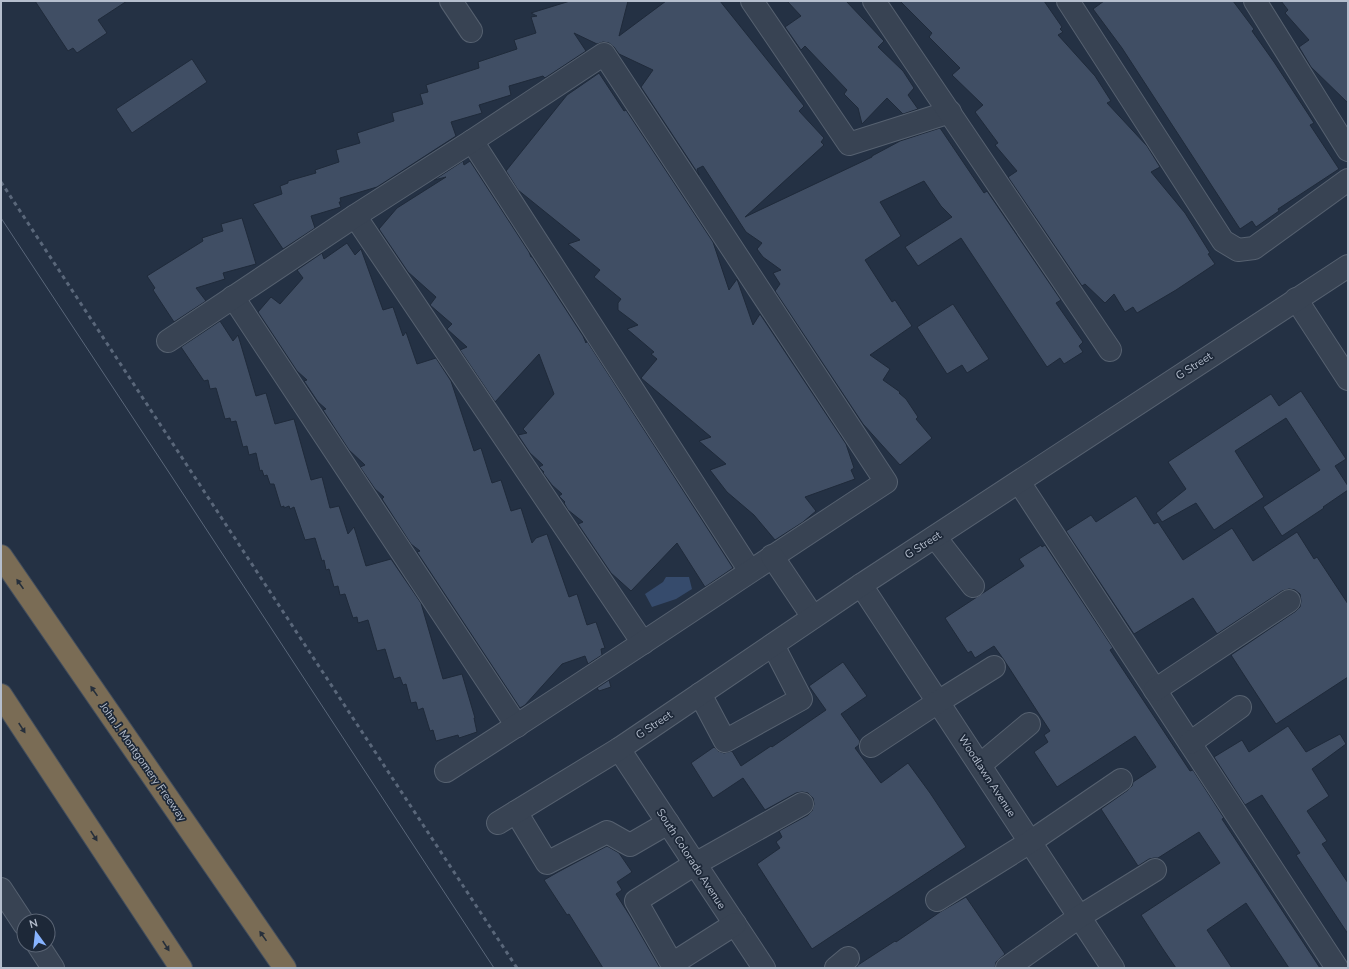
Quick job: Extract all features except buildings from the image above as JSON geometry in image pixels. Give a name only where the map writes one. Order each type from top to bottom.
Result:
[{"type":"highway","name":"John J. Montgomery Freeway","points":[[1,556],[285,968]]},
{"type":"highway","points":[[1,695],[181,968]]},
{"type":"street","points":[[451,1],[471,31]]},
{"type":"street","points":[[752,1],[849,144],[950,112]]},
{"type":"street","points":[[874,1],[1110,350]]},
{"type":"street","points":[[1068,1],[1223,241],[1238,250],[1254,248],[1348,180]]},
{"type":"street","points":[[1255,1],[1348,150]]},
{"type":"street","points":[[168,341],[355,216],[604,54],[886,482],[517,726],[446,771]]},
{"type":"street","points":[[472,141],[750,571]]},
{"type":"street","points":[[355,216],[643,643]]},
{"type":"street","name":"G Street","points":[[668,823],[630,845],[607,832],[547,863],[507,817],[619,749],[861,585],[1348,266]]},
{"type":"street","points":[[233,297],[517,726]]},
{"type":"street","points":[[1296,299],[1348,379]]},
{"type":"street","points":[[1019,482],[1337,968]]},
{"type":"street","points":[[935,537],[973,586]]},
{"type":"street","points":[[772,556],[813,617]]},
{"type":"street","name":"Woodlawn Avenue","points":[[861,585],[1113,968]]},
{"type":"street","points":[[1155,690],[1289,601]]},
{"type":"street","points":[[700,694],[725,741],[801,699],[772,645]]},
{"type":"street","points":[[871,746],[994,667]]},
{"type":"street","points":[[1190,742],[1240,707]]},
{"type":"street","points":[[980,766],[1029,724]]},
{"type":"street","name":"South Colorado Avenue","points":[[619,749],[764,968]]},
{"type":"street","points":[[937,900],[1030,842],[1121,780]]},
{"type":"street","points":[[735,924],[672,964],[636,901],[695,864],[802,804]]},
{"type":"street","points":[[1007,968],[1079,917],[1155,870]]},
{"type":"street","points":[[1,889],[13,918]]},
{"type":"street","points":[[43,953],[53,968]]},
{"type":"water","points":[[666,577],[689,577],[692,589],[676,599],[652,607],[645,594],[663,582]]},
{"type":"tram line","points":[[1,218],[494,968]]},
{"type":"railway","points":[[1,182],[517,968]]}]
